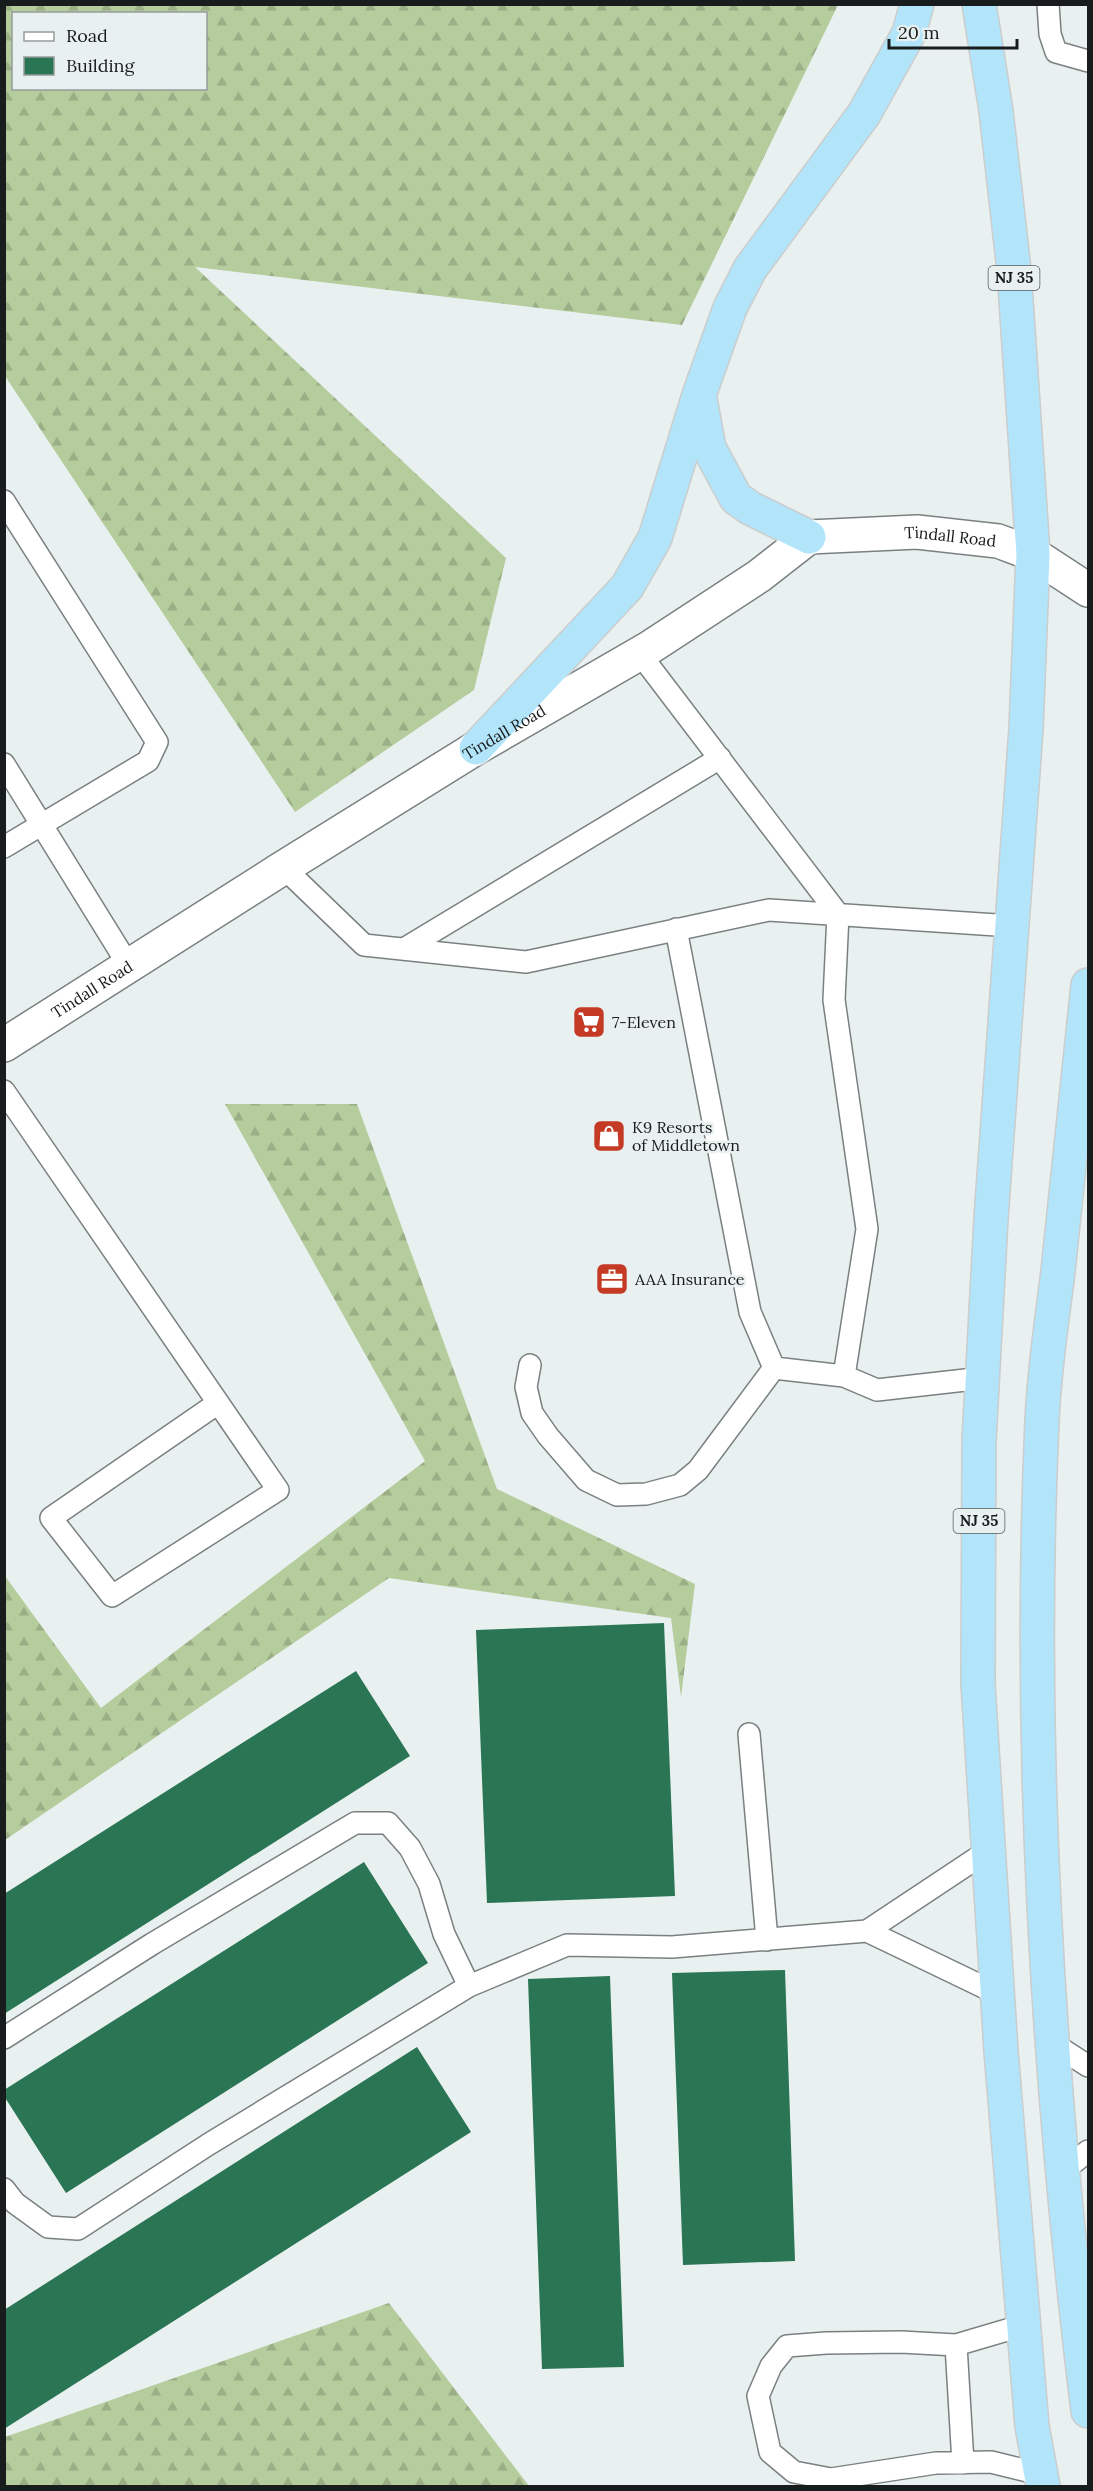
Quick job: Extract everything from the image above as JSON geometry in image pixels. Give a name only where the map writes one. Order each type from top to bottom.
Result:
[{"type":"highway","points":[[476,748],[627,587],[655,538],[699,394],[730,308],[750,269],[864,114],[909,33],[917,4]]},
{"type":"highway","name":"NJ 35","points":[[979,4],[996,111],[1014,270],[1033,554],[1026,729],[982,1378],[979,1441],[978,1684],[998,1994],[1024,2325],[1032,2426],[1041,2480]]},
{"type":"highway","points":[[699,394],[709,448],[736,498],[750,508],[809,537]]},
{"type":"highway","points":[[1089,986],[1042,1429],[1037,1605],[1040,1782],[1051,2042],[1062,2172],[1089,2411]]},
{"type":"street","name":"Tindall Road","points":[[4,1045],[283,867],[476,748],[640,654],[759,576],[809,537],[917,532],[998,541],[1033,554],[1089,590]]},
{"type":"lane","points":[[1048,4],[1050,34],[1056,52],[1089,61]]},
{"type":"lane","points":[[4,501],[157,742],[148,761],[4,848]]},
{"type":"lane","points":[[640,654],[838,915],[834,1000],[867,1229],[844,1376]]},
{"type":"lane","points":[[404,949],[720,759]]},
{"type":"lane","points":[[4,764],[129,966]]},
{"type":"lane","points":[[283,867],[364,945],[526,962],[769,910],[1012,926]]},
{"type":"lane","points":[[676,929],[750,1312],[774,1368]]},
{"type":"lane","points":[[4,1091],[278,1490],[112,1596],[51,1518],[218,1403]]},
{"type":"lane","points":[[530,1365],[526,1387],[532,1413],[548,1436],[586,1480],[617,1495],[646,1494],[680,1485],[698,1470],[774,1368]]},
{"type":"lane","points":[[774,1368],[844,1376],[877,1390],[982,1378]]},
{"type":"lane","points":[[749,1734],[767,1940]]},
{"type":"lane","points":[[4,2038],[152,1944],[355,1823],[388,1822],[410,1848],[429,1884],[444,1934],[469,1986]]},
{"type":"lane","points":[[4,2189],[15,2204],[48,2227],[78,2229],[208,2144],[469,1986],[567,1945],[672,1947],[867,1931],[989,1850]]},
{"type":"lane","points":[[867,1931],[998,1994]]},
{"type":"lane","points":[[1051,2042],[1089,2066]]},
{"type":"lane","points":[[1062,2172],[1089,2151]]},
{"type":"lane","points":[[1024,2325],[956,2345],[890,2342],[787,2346],[771,2366],[758,2396],[770,2452],[794,2472],[831,2479],[936,2463],[990,2462],[1041,2480]]},
{"type":"lane","points":[[956,2345],[963,2463]]},
{"type":"green space","points":[[4,5],[838,5],[682,325],[195,267],[506,558],[474,690],[295,812],[5,376]]},
{"type":"green space","points":[[225,1104],[357,1104],[497,1489],[695,1584],[681,1697],[671,1618],[389,1578],[5,1840],[5,1576],[101,1708],[425,1461]]},
{"type":"green space","points":[[389,2303],[529,2486],[5,2486],[5,2437]]},
{"type":"building","points":[[664,1623],[675,1896],[487,1903],[476,1630]]},
{"type":"building","points":[[356,1671],[410,1756],[4,2014],[4,1894]]},
{"type":"building","points":[[364,1862],[428,1963],[66,2193],[4,2096],[4,2090]]},
{"type":"building","points":[[785,1970],[795,2261],[683,2265],[672,1973]]},
{"type":"building","points":[[610,1976],[624,2367],[542,2369],[528,1979]]},
{"type":"building","points":[[417,2047],[471,2132],[4,2429],[4,2310]]},
{"type":"place","name":"7-Eleven","points":[[589,1022]]},
{"type":"place","name":"K9 Resorts of Middletown","points":[[609,1136]]},
{"type":"place","name":"AAA Insurance","points":[[612,1279]]}]
